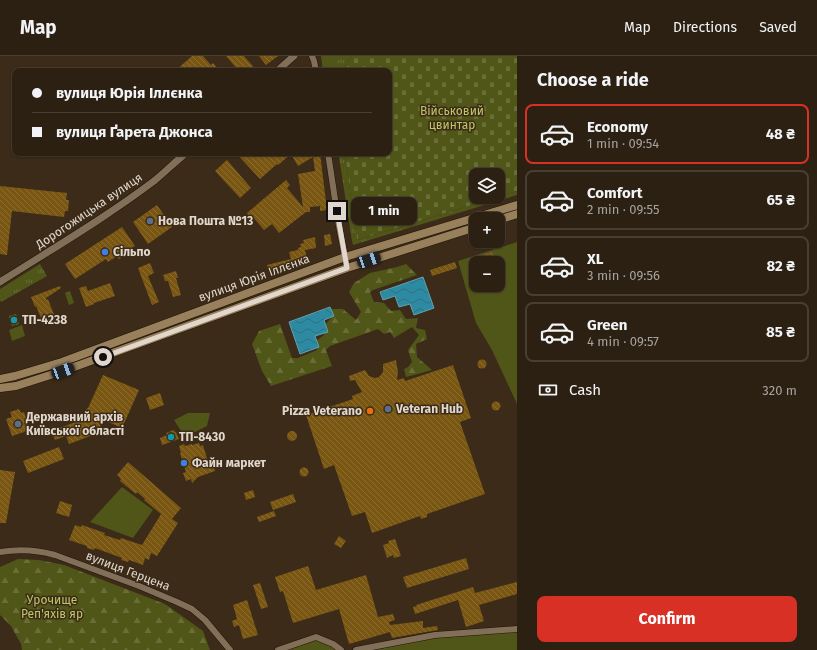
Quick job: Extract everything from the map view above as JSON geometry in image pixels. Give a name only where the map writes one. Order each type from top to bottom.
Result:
[{"type":"main road","name":"вулиця Юрія Іллєнка","points":[[0,379],[62,362],[345,257],[517,205]]},
{"type":"main road","points":[[505,218],[517,214]]},
{"type":"main road","name":"вулиця Юрія Іллєнка","points":[[0,388],[16,386],[63,371],[347,268],[469,229]]},
{"type":"street","points":[[281,68],[294,56]]},
{"type":"street","points":[[312,56],[315,68]]},
{"type":"street","name":"Дорогожицька вулиця","points":[[0,282],[129,199],[155,180],[183,156]]},
{"type":"street","points":[[328,156],[347,268]]},
{"type":"street","name":"вулиця Герцена","points":[[0,552],[30,550],[43,552],[140,586],[192,609],[205,620],[230,650]]},
{"type":"street","points":[[356,650],[435,635],[517,629]]},
{"type":"street","points":[[278,650],[316,637],[333,644],[341,650]]},
{"type":"green space","points":[[321,56],[351,56],[345,68],[323,68]]},
{"type":"green space","name":"Військовий цвинтар","points":[[351,56],[517,56],[517,191],[505,195],[505,168],[469,168],[469,204],[474,204],[357,240],[345,156],[392,156],[392,68],[345,68]]},
{"type":"green space","points":[[342,156],[345,156],[357,240],[475,204],[487,204],[353,245],[339,157]]},
{"type":"green space","points":[[517,191],[517,195],[505,199],[505,195]]},
{"type":"green space","points":[[517,242],[517,404],[492,350],[476,323],[458,261],[469,257],[469,292],[505,292],[505,256],[474,256],[498,248],[505,248],[505,246]]},
{"type":"green space","points":[[40,264],[47,276],[1,302],[0,289]]},
{"type":"green space","points":[[406,264],[417,275],[370,292],[374,302],[384,303],[391,311],[400,310],[406,319],[418,318],[416,328],[425,330],[427,339],[416,344],[417,357],[432,370],[406,377],[404,369],[412,362],[408,350],[419,335],[412,327],[394,338],[390,332],[384,334],[378,329],[330,346],[326,350],[332,366],[271,386],[262,371],[252,344],[259,331],[280,324],[292,358],[298,358],[317,350],[316,341],[324,335],[325,325],[331,318],[331,309],[343,309],[356,320],[361,312],[349,292],[354,283],[370,273]]},
{"type":"green space","points":[[70,291],[74,303],[69,305],[65,293]]},
{"type":"green space","points":[[22,325],[25,336],[12,341],[9,330]]},
{"type":"green space","points":[[188,413],[210,413],[207,426],[185,437],[174,420]]},
{"type":"green space","points":[[122,487],[153,510],[133,538],[90,522]]},
{"type":"green space","name":"Урочище Реп'яхів яр","points":[[18,559],[39,560],[64,565],[165,604],[203,631],[210,650],[22,650],[21,644],[11,626],[0,615],[0,567]]},
{"type":"green space","points":[[517,629],[517,650],[364,650],[435,637]]},
{"type":"green space","points":[[317,640],[332,645],[339,650],[287,650]]},
{"type":"water","points":[[423,277],[434,308],[414,315],[410,304],[399,307],[395,296],[383,300],[380,292]]},
{"type":"water","points":[[330,307],[334,316],[324,320],[328,332],[315,336],[319,347],[300,354],[289,322]]},
{"type":"building","points":[[192,56],[203,56],[211,65],[213,63],[217,68],[178,68]]},
{"type":"building","points":[[226,56],[244,56],[254,68],[236,68]]},
{"type":"building","points":[[259,56],[278,56],[266,65]]},
{"type":"building","points":[[239,156],[289,156],[278,165],[277,164],[260,179]]},
{"type":"building","points":[[292,156],[320,156],[327,210],[320,211],[320,206],[310,207],[310,212],[306,212],[279,233],[272,224],[264,230],[253,217],[251,219],[247,213],[286,180],[290,185],[287,188],[303,207],[298,174],[315,171],[313,157],[298,166]]},
{"type":"building","points":[[227,160],[251,188],[240,198],[215,171]]},
{"type":"building","points":[[0,186],[67,193],[66,200],[69,200],[68,211],[65,211],[64,217],[12,211],[7,255],[0,254]]},
{"type":"building","points":[[157,205],[172,227],[148,244],[133,222]]},
{"type":"building","name":"Сільпо","points":[[122,227],[135,246],[126,251],[128,253],[119,259],[117,256],[108,262],[106,259],[75,279],[65,264]]},
{"type":"building","points":[[330,234],[332,244],[325,246],[324,235]]},
{"type":"building","points":[[315,237],[316,248],[305,250],[308,263],[269,273],[267,265],[291,259],[289,252],[298,250],[298,248],[301,247],[300,244],[304,243],[303,240]]},
{"type":"building","points":[[492,252],[493,256],[479,256]]},
{"type":"building","points":[[455,262],[457,268],[432,276],[430,270]]},
{"type":"building","points":[[150,263],[154,273],[148,276],[159,302],[152,305],[138,268]]},
{"type":"building","points":[[176,271],[178,278],[176,278],[181,295],[173,297],[168,281],[165,281],[163,275]]},
{"type":"building","points":[[110,283],[115,296],[86,307],[79,288],[86,286],[88,291]]},
{"type":"building","points":[[60,286],[61,288],[46,298],[46,300],[48,299],[56,320],[44,325],[31,297]]},
{"type":"building","name":"ТП-4238","points":[[16,314],[19,324],[12,326],[9,316]]},
{"type":"building","points":[[482,359],[487,364],[482,369],[477,364]]},
{"type":"building","points":[[396,360],[398,372],[397,380],[404,378],[405,381],[453,365],[471,418],[460,422],[485,494],[427,514],[427,517],[421,519],[420,516],[372,533],[365,512],[352,516],[334,465],[324,469],[306,415],[353,399],[352,396],[362,392],[355,380],[350,381],[349,376],[365,370],[369,376],[375,378],[379,377],[383,372],[383,364]]},
{"type":"building","points":[[103,375],[139,390],[122,428],[104,420],[98,430],[92,433],[93,435],[69,444],[66,436],[55,440],[51,431],[90,417],[86,409],[88,408]]},
{"type":"building","points":[[160,393],[164,405],[150,410],[146,398]]},
{"type":"building","points":[[494,402],[498,402],[500,406],[498,410],[494,410],[492,408],[492,404]]},
{"type":"building","name":"Державний архів Київської області","points":[[19,409],[21,413],[24,412],[30,430],[12,436],[6,419],[12,417],[10,412]]},
{"type":"building","name":"ТП-8430","points":[[174,430],[179,439],[162,445],[160,438],[167,435],[166,433]]},
{"type":"building","points":[[292,431],[297,436],[292,441],[287,436]]},
{"type":"building","points":[[199,443],[200,446],[203,445],[209,465],[213,464],[215,471],[198,477],[192,483],[191,479],[186,481],[183,473],[186,472],[179,446],[184,444],[185,446]]},
{"type":"building","points":[[59,447],[64,459],[28,473],[23,461]]},
{"type":"building","points":[[128,462],[181,508],[172,519],[178,523],[157,556],[151,553],[149,560],[145,558],[143,565],[129,560],[128,562],[121,560],[122,558],[95,548],[94,550],[87,548],[87,546],[69,540],[75,525],[81,527],[82,525],[105,533],[104,535],[120,540],[121,538],[142,545],[161,514],[137,492],[136,494],[120,481],[121,479],[117,475]]},
{"type":"building","points":[[304,467],[309,472],[304,477],[299,472]]},
{"type":"building","points":[[0,470],[15,472],[6,523],[0,523]]},
{"type":"building","points":[[253,490],[255,497],[246,500],[244,493]]},
{"type":"building","points":[[293,494],[296,502],[273,510],[270,502]]},
{"type":"building","points":[[60,501],[72,505],[69,517],[56,513]]},
{"type":"building","points":[[274,511],[276,516],[259,522],[257,517]]},
{"type":"building","points":[[339,536],[346,541],[341,548],[334,544]]},
{"type":"building","points":[[395,539],[401,556],[394,558],[393,555],[387,558],[383,545],[389,543],[388,541]]},
{"type":"building","points":[[466,558],[469,569],[407,588],[403,577]]},
{"type":"building","points":[[308,566],[316,590],[366,575],[378,617],[393,614],[395,620],[389,622],[390,625],[423,621],[423,628],[437,626],[438,630],[392,638],[390,632],[349,644],[339,609],[293,623],[283,591],[280,592],[275,577]]},
{"type":"building","points":[[517,582],[517,594],[479,605],[484,621],[466,627],[458,600],[415,614],[413,607],[473,587],[475,593]]},
{"type":"building","points":[[260,583],[268,607],[261,609],[253,585]]},
{"type":"building","points":[[247,600],[258,635],[243,639],[239,625],[234,627],[232,621],[237,619],[233,605]]},
{"type":"place","name":"Нова Пошта №13","points":[[150,221]]},
{"type":"place","name":"Сільпо","points":[[105,252]]},
{"type":"place","name":"ТП-4238","points":[[14,320]]},
{"type":"place","name":"Veteran Hub","points":[[388,409]]},
{"type":"place","name":"Pizza Veterano","points":[[370,411]]},
{"type":"place","name":"Державний архів Київської області","points":[[18,424]]},
{"type":"place","name":"ТП-8430","points":[[171,437]]},
{"type":"place","name":"Файн маркет","points":[[184,463]]},
{"type":"route","points":[[103,357],[347,268],[337,211]]}]
